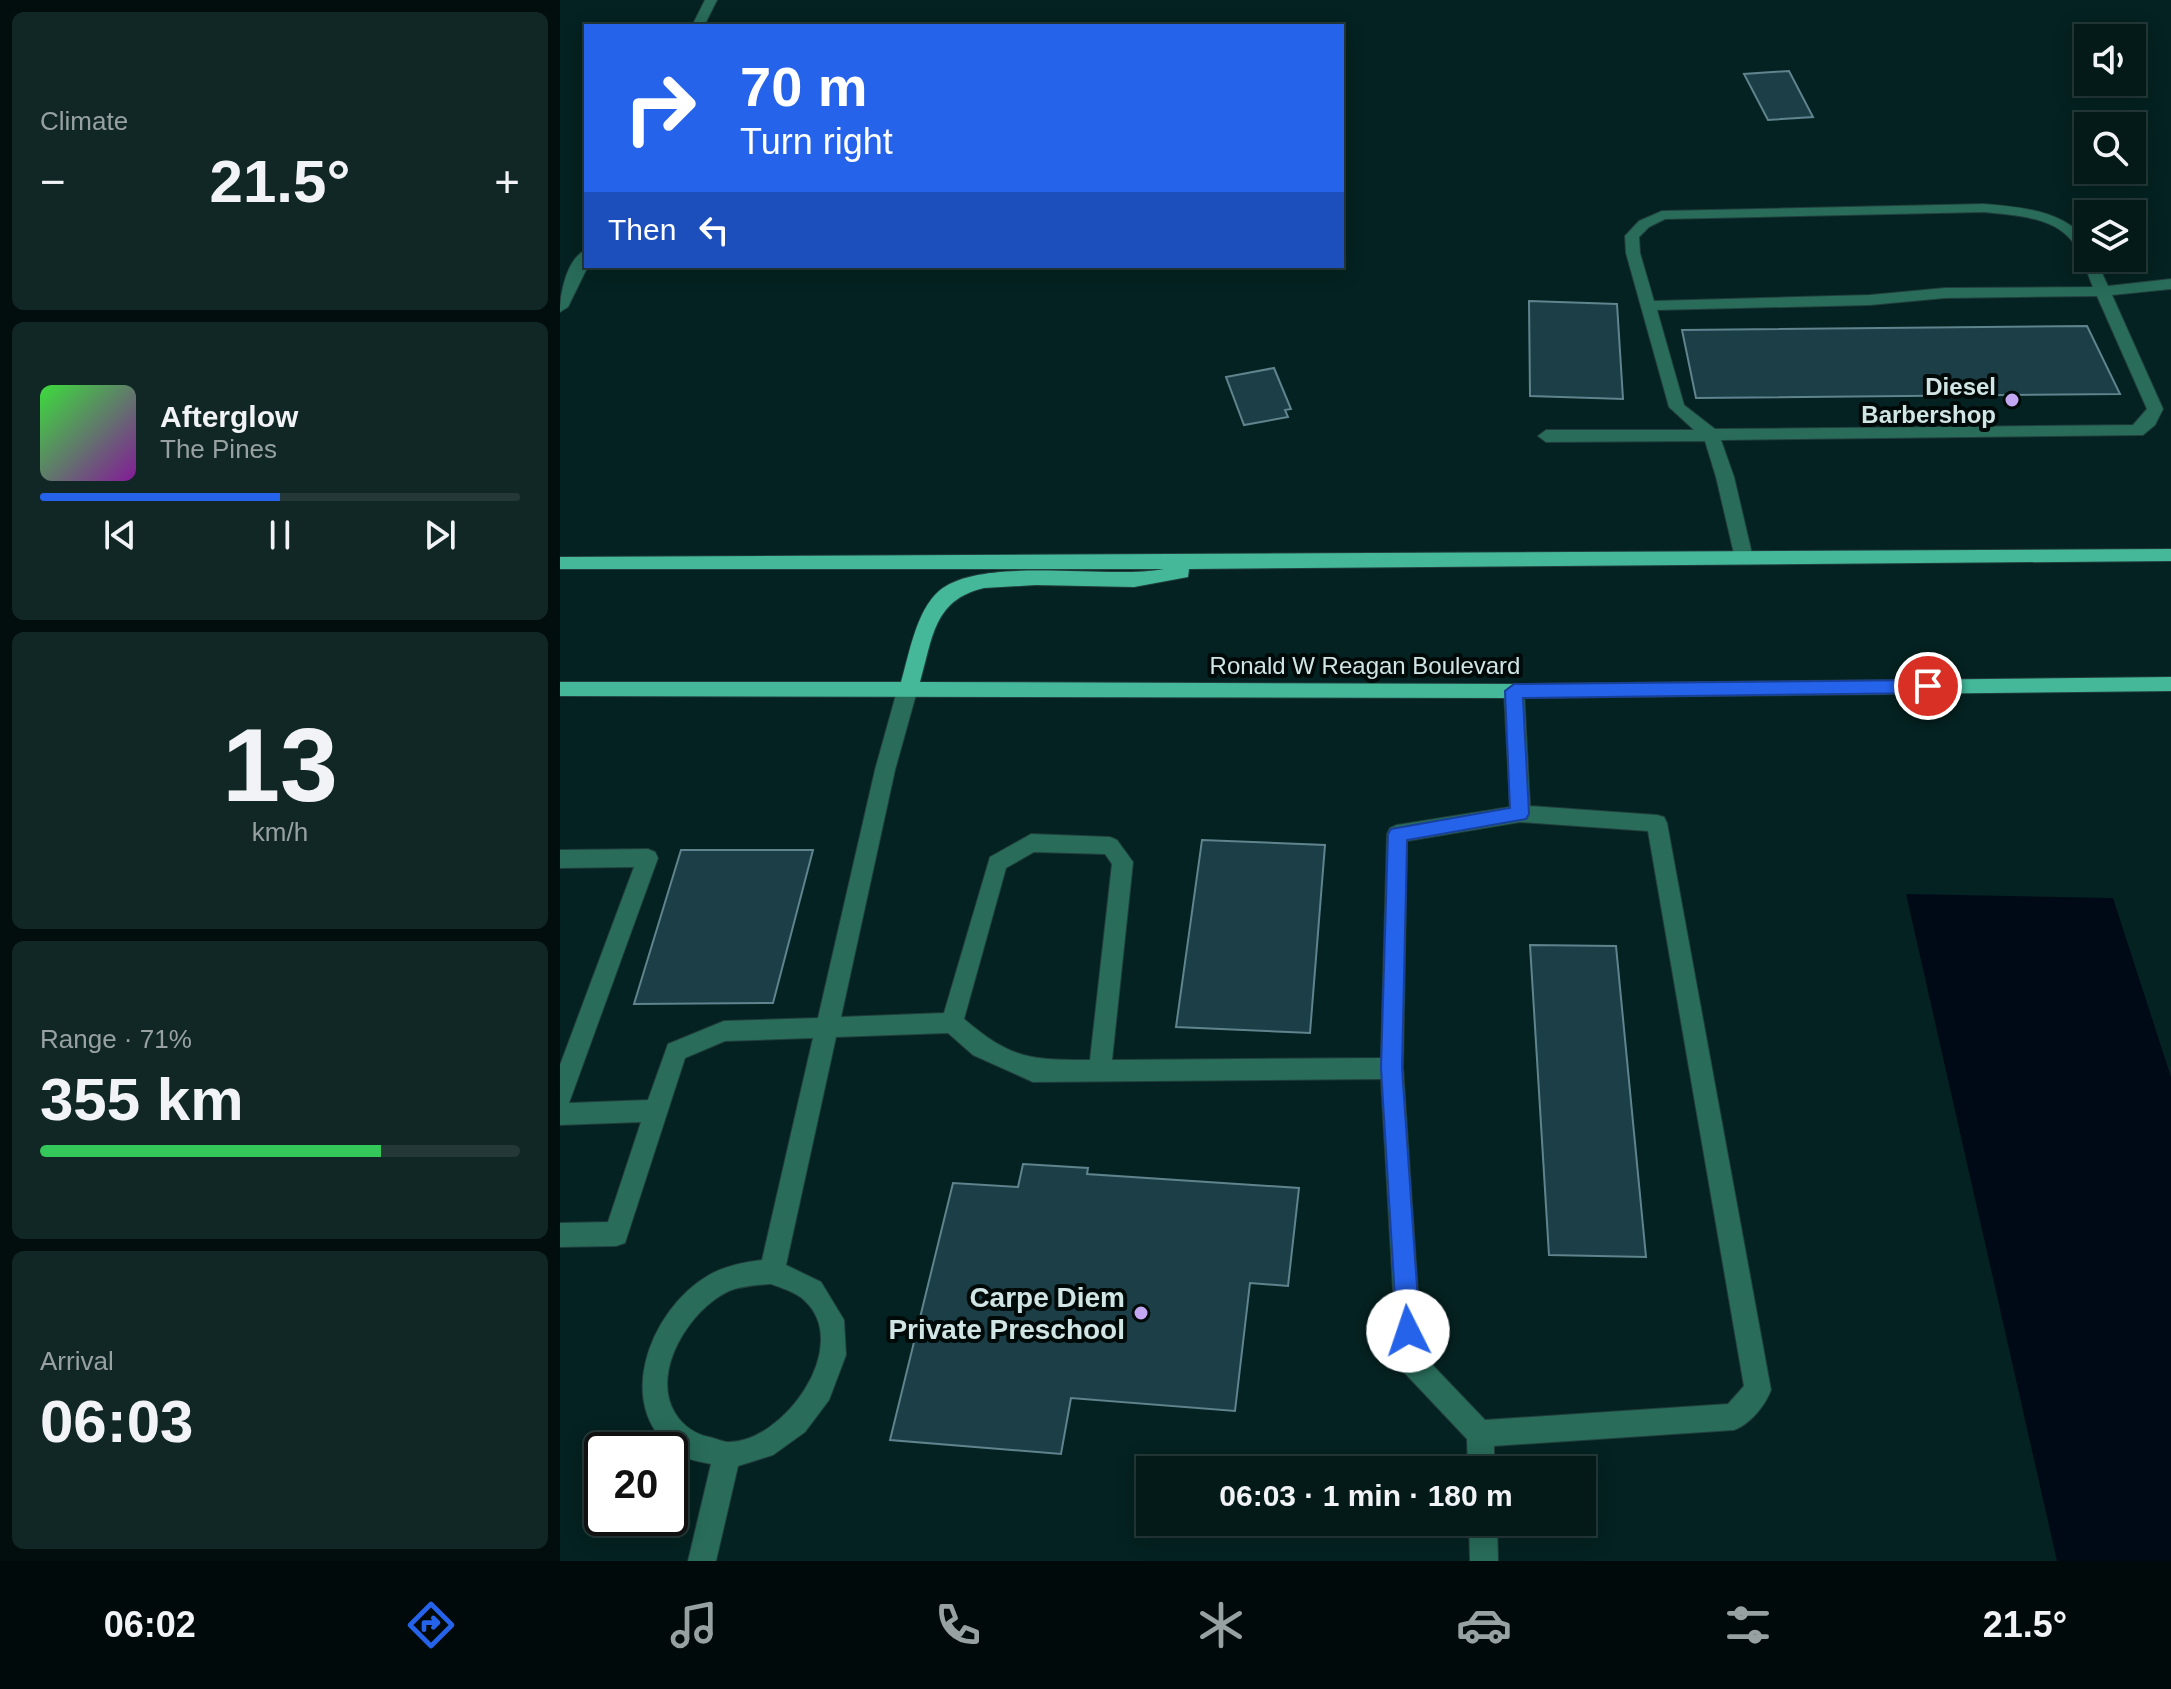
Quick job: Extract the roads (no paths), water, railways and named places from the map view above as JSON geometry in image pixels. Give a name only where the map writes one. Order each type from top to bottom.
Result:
[{"type":"main road","points":[[560,563],[2171,555]]},
{"type":"main road","points":[[907,691],[936,608],[947,595],[973,583],[1014,579],[1134,580],[1237,562]]},
{"type":"main road","name":"Ronald W Reagan Boulevard","points":[[560,689],[1514,691],[2171,684]]},
{"type":"street","points":[[699,24],[711,0]]},
{"type":"street","points":[[1546,436],[1711,435],[2137,431],[2163,409],[2102,293],[2079,239],[2065,226],[2046,217],[2023,211],[1984,208],[1662,215],[1644,224],[1632,236],[1647,306],[1677,407],[1711,435],[1725,477],[1744,558]]},
{"type":"street","points":[[560,307],[584,258]]},
{"type":"street","points":[[1647,306],[1829,302],[1905,294],[2102,293],[2171,284]]},
{"type":"street","points":[[772,1271],[830,1026],[885,770],[907,691]]},
{"type":"street","points":[[1514,691],[1520,814]]},
{"type":"street","points":[[1480,1434],[1734,1417],[1758,1390],[1657,823],[1520,814],[1397,834],[1392,1068],[1410,1360],[1480,1434],[1481,1456]]},
{"type":"street","points":[[952,1023],[997,863],[1031,843],[1110,846],[1123,862],[1100,1069]]},
{"type":"street","points":[[560,859],[648,858],[560,1096]]},
{"type":"street","points":[[560,1235],[616,1234],[676,1051],[724,1031],[952,1023],[981,1048],[1033,1071],[1392,1068]]},
{"type":"street","points":[[560,1114],[656,1111]]},
{"type":"street","points":[[772,1271],[796,1276],[815,1289],[828,1309],[835,1333],[833,1360],[823,1387],[806,1413],[782,1434],[757,1448],[727,1455],[699,1451],[676,1438],[660,1416],[654,1389],[658,1359],[670,1330],[690,1305],[716,1285],[744,1274],[772,1271]]},
{"type":"street","points":[[702,1561],[727,1455]]},
{"type":"street","points":[[1483,1536],[1484,1561]]},
{"type":"place","name":"Diesel Barbershop","points":[[2012,400]]},
{"type":"place","name":"Carpe Diem Private Preschool","points":[[1141,1313]]}]
